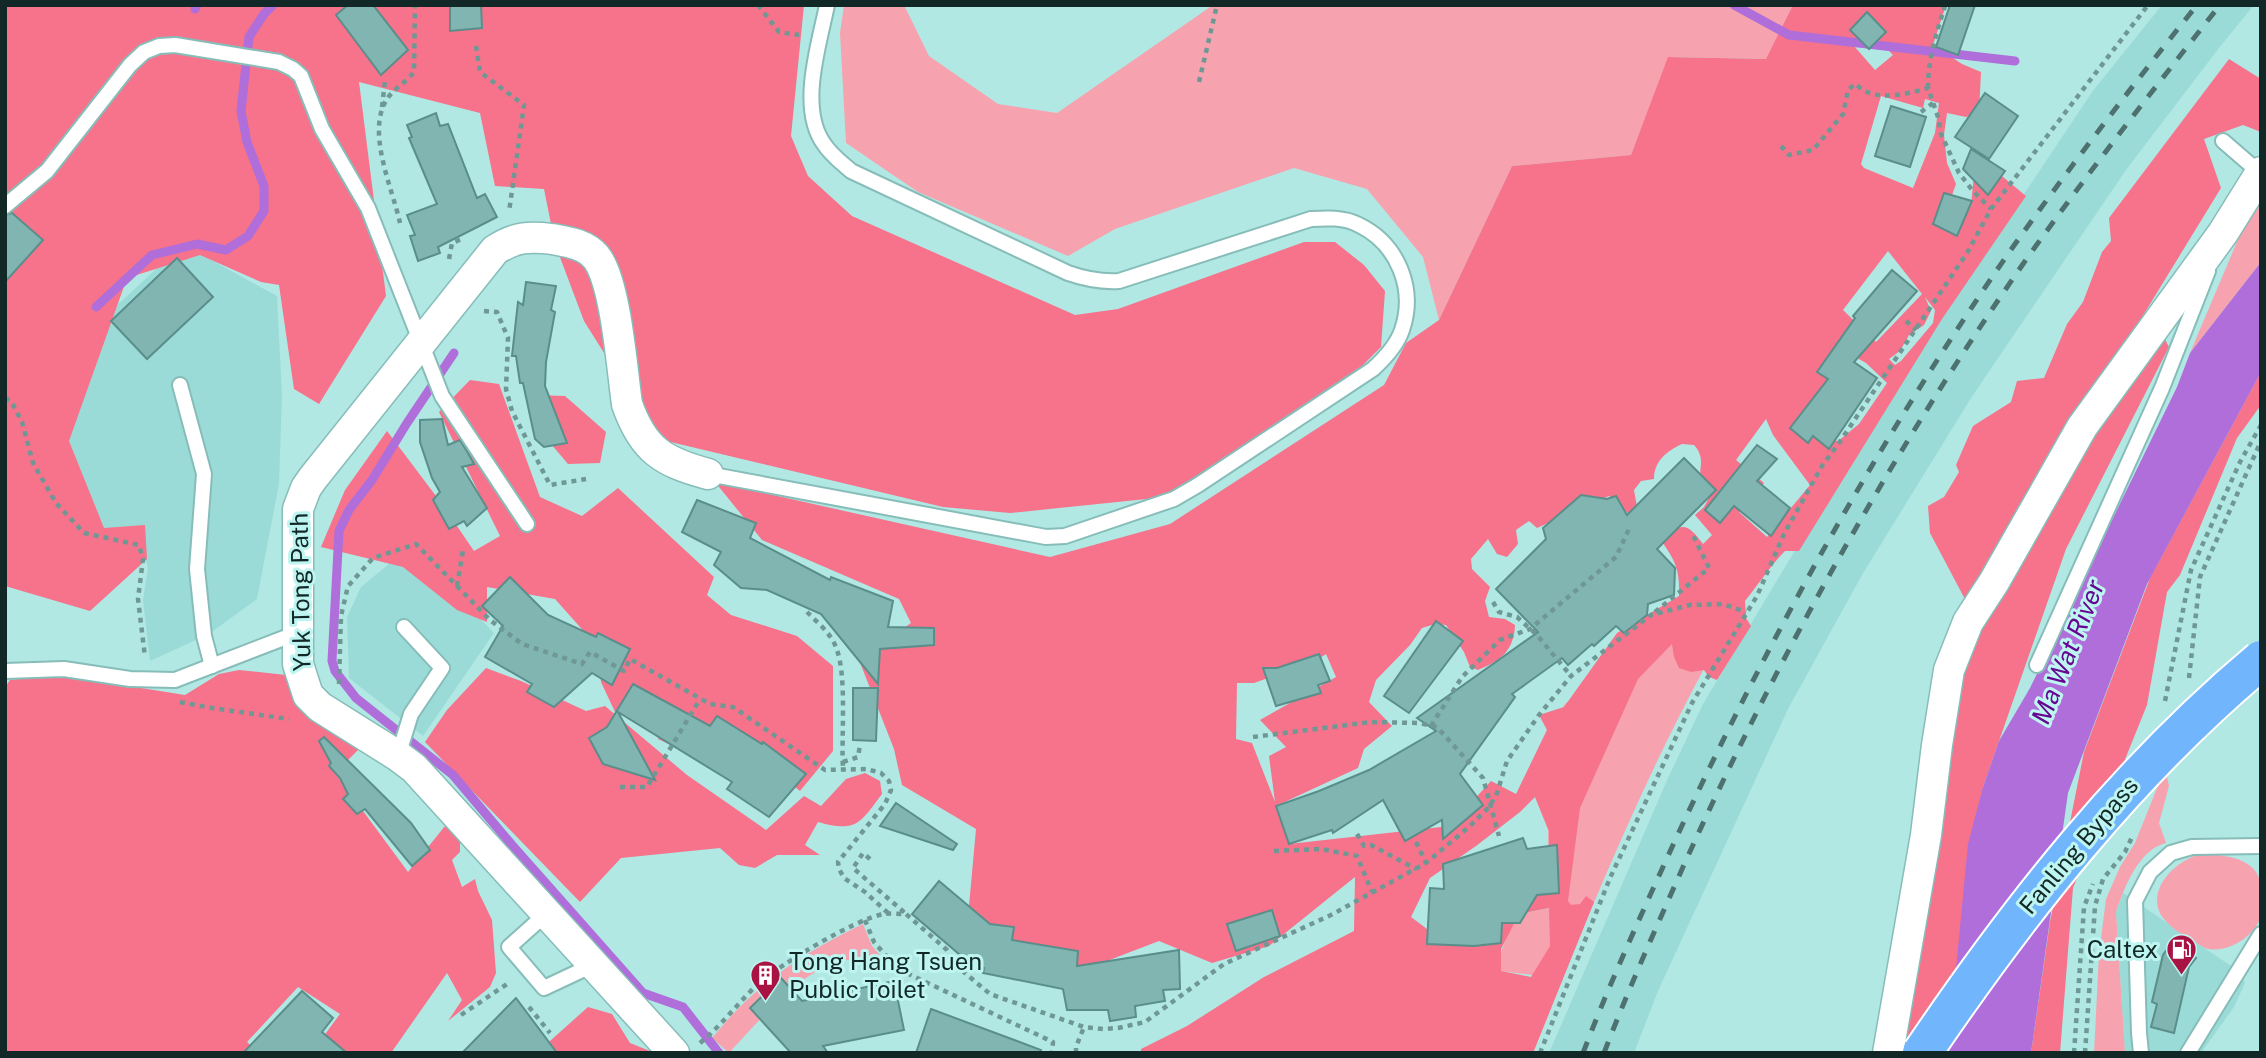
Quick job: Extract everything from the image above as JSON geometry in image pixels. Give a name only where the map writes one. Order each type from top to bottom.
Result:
[{"type":"highway","name":"Fanling Bypass","points":[[1922,1053],[2025,909],[2130,783],[2226,689],[2261,660]]},
{"type":"street","points":[[1888,1053],[1924,848],[1950,670],[1968,622],[1994,582],[2082,427],[2223,233],[2260,172]]},
{"type":"street","name":"Yuk Tong Path","points":[[685,1049],[595,964],[414,768],[337,719],[308,695],[298,664],[298,509],[313,478],[495,250],[510,240],[538,237],[581,246],[594,256],[604,270],[610,290],[627,404],[633,421],[650,447],[665,459],[708,474]]},
{"type":"lane","points":[[708,474],[1046,537],[1065,536],[1174,499],[1198,485],[1373,369],[1402,332],[1407,308],[1405,282],[1396,259],[1370,232],[1349,221],[1337,218],[1311,219],[1119,281],[1104,282],[1068,273],[852,171],[821,142],[811,102],[827,5]]},
{"type":"lane","points":[[5,206],[47,171],[105,94],[144,52],[175,44],[279,62],[293,69],[301,76],[322,129],[368,208],[442,397],[527,524]]},
{"type":"lane","points":[[2223,141],[2260,172]]},
{"type":"lane","points":[[2037,665],[2162,388],[2223,233]]},
{"type":"lane","points":[[180,385],[204,474],[197,569],[204,636],[212,666]]},
{"type":"lane","points":[[398,756],[411,714],[442,668],[404,627]]},
{"type":"lane","points":[[5,671],[64,669],[130,679],[175,680],[297,633]]},
{"type":"lane","points":[[2141,1053],[2135,901],[2150,872],[2171,853],[2192,847],[2261,846]]},
{"type":"lane","points":[[547,912],[509,947],[544,988],[595,964]]},
{"type":"lane","points":[[2188,1053],[2261,934]]},
{"type":"path","points":[[389,96],[414,72],[415,5]]},
{"type":"path","points":[[758,5],[779,32],[820,38]]},
{"type":"path","points":[[1199,82],[1217,5]]},
{"type":"path","points":[[1540,1053],[1615,866],[1692,703],[1757,596],[1784,534],[1822,466],[1967,253],[1991,209],[2148,5]]},
{"type":"path","points":[[1945,6],[1933,44],[1928,69],[1928,88],[1941,134],[1959,173],[1991,209]]},
{"type":"path","points":[[476,46],[480,72],[524,105],[509,213]]},
{"type":"path","points":[[381,115],[385,81]]},
{"type":"path","points":[[1781,146],[1789,155],[1814,150],[1843,114],[1847,90],[1855,84],[1869,93],[1891,95],[1928,88]]},
{"type":"path","points":[[1921,112],[1933,103]]},
{"type":"path","points":[[448,307],[497,312],[508,338],[506,389],[512,411],[550,485],[586,479]]},
{"type":"path","points":[[1906,321],[1916,330]]},
{"type":"path","points":[[5,398],[11,401],[22,422],[33,463],[56,503],[84,533],[138,545],[143,559],[138,600],[148,679]]},
{"type":"path","points":[[1431,726],[1462,677],[1500,639],[1530,629],[1616,557],[1629,529]]},
{"type":"path","points":[[870,859],[863,853],[853,868],[947,950],[959,968],[990,994],[1084,1027],[1118,1028],[1145,1022],[1224,964],[1331,915],[1417,869],[1470,826],[1490,806],[1507,761],[1539,715],[1571,676],[1709,568],[1692,533]]},
{"type":"path","points":[[338,695],[341,616],[348,586],[373,558],[416,544],[490,620],[522,644],[582,664],[590,652],[624,671],[630,659],[710,704],[733,706],[825,769],[867,769],[881,773],[889,781],[891,790],[886,804],[838,862],[844,878],[865,892],[889,914]]},
{"type":"path","points":[[457,586],[463,550]]},
{"type":"path","points":[[1493,602],[1499,612],[1517,618],[1537,635],[1571,676]]},
{"type":"path","points":[[1651,615],[1690,605],[1723,604],[1746,612]]},
{"type":"path","points":[[807,612],[822,626],[837,649],[841,673],[843,769]]},
{"type":"path","points":[[620,787],[647,787],[700,699]]},
{"type":"path","points":[[1253,737],[1371,722],[1419,723],[1437,727],[1483,778],[1499,836]]},
{"type":"path","points":[[843,762],[858,757],[860,745]]},
{"type":"path","points":[[1357,834],[1364,846],[1371,845],[1417,869]]},
{"type":"path","points":[[1416,842],[1426,863]]},
{"type":"path","points":[[1274,851],[1321,849],[1357,856],[1372,892]]},
{"type":"path","points":[[685,1049],[712,1033],[759,984],[820,943],[865,920],[889,914],[906,914]]},
{"type":"path","points":[[865,920],[874,942],[898,969],[1053,1042],[1052,1053]]},
{"type":"path","points":[[461,1015],[513,979]]},
{"type":"path","points":[[739,1004],[744,1009]]},
{"type":"path","points":[[1076,1053],[1084,1027]]},
{"type":"shaded area","points":[[5,5],[804,5],[791,136],[808,176],[852,216],[1075,315],[1118,309],[1304,242],[1335,242],[1364,265],[1385,291],[1381,347],[1362,366],[1166,497],[1010,513],[943,507],[658,439],[584,321],[555,244],[544,189],[495,186],[480,113],[359,82],[386,296],[319,404],[294,389],[279,285],[261,282],[200,255],[127,278],[69,441],[104,528],[145,525],[147,559],[90,611],[5,586]]},
{"type":"shaded area","points":[[844,5],[904,5],[929,56],[998,104],[1057,113],[1213,5],[1793,5],[1767,59],[1669,57],[1631,155],[1512,166],[1439,320],[1423,257],[1367,189],[1294,168],[1115,229],[1068,256],[918,192],[846,143],[840,33]]},
{"type":"shaded area","points":[[1793,5],[1946,5],[1933,45],[1962,64],[1981,72],[1979,112],[1966,117],[1947,113],[1944,135],[1947,163],[1956,184],[1952,195],[1944,193],[1933,224],[1957,235],[1971,205],[1974,175],[1997,172],[2026,196],[1942,319],[1799,551],[1785,551],[1745,601],[1746,618],[1751,626],[1717,680],[1709,677],[1704,670],[1691,672],[1679,668],[1672,644],[1638,679],[1580,808],[1568,901],[1571,905],[1580,904],[1586,896],[1594,902],[1533,1053],[1141,1053],[1141,1049],[1187,1026],[1264,977],[1354,931],[1355,877],[1269,946],[1212,963],[1159,941],[1060,979],[967,928],[976,829],[902,785],[894,749],[859,660],[911,623],[899,599],[762,540],[715,482],[1050,557],[1170,524],[1384,385],[1406,343],[1439,320],[1512,166],[1631,155],[1668,57],[1766,59]],"holes":[[[1868,29],[1893,55],[1875,70],[1854,46]],[[1881,96],[1923,108],[1925,99],[1939,103],[1935,133],[1913,188],[1864,168],[1861,164]],[[1888,251],[1922,294],[1876,342],[1843,310]],[[1925,297],[1935,310],[1933,323],[1895,365],[1889,359],[1900,351],[1909,335],[1924,325],[1931,311]],[[1848,353],[1866,363],[1887,383],[1859,424],[1837,442],[1821,400]],[[1766,419],[1773,435],[1810,485],[1767,537],[1739,512],[1764,483],[1736,460]],[[1682,444],[1694,445],[1699,452],[1701,481],[1710,496],[1704,507],[1695,515],[1712,535],[1703,544],[1692,531],[1683,527],[1674,531],[1663,543],[1676,568],[1679,596],[1617,633],[1564,707],[1539,715],[1547,730],[1516,794],[1491,781],[1450,826],[1289,844],[1276,806],[1358,768],[1364,749],[1392,726],[1369,702],[1376,680],[1410,645],[1422,628],[1435,624],[1446,625],[1464,652],[1470,667],[1478,670],[1499,659],[1509,648],[1515,625],[1505,619],[1489,617],[1485,601],[1490,587],[1472,569],[1471,559],[1488,539],[1497,554],[1507,557],[1518,544],[1516,530],[1529,521],[1537,528],[1609,496],[1630,515],[1638,512],[1634,490],[1641,481],[1654,479],[1656,467],[1662,457]],[[1326,654],[1336,677],[1260,720],[1286,747],[1269,756],[1275,802],[1252,743],[1236,739],[1237,683],[1254,683],[1317,660]],[[1535,797],[1549,831],[1548,888],[1447,944],[1411,917],[1430,878],[1476,846]],[[1549,908],[1550,946],[1531,977],[1501,971],[1501,949],[1519,914]]]},
{"type":"shaded area","points":[[2162,5],[2254,5],[2126,170],[1971,398],[1862,575],[1788,709],[1658,991],[1634,1053],[1549,1053],[1668,778],[1703,704],[1916,348],[2092,92]]},
{"type":"shaded area","points":[[2229,59],[2261,79],[2261,132],[2243,125],[2204,139],[2221,188],[1967,603],[1930,533],[1928,506],[1944,497],[1959,472],[1956,465],[1973,426],[2011,402],[2017,381],[2044,378],[2067,324],[2083,302],[2102,252],[2111,241],[2109,218]]},
{"type":"shaded area","points":[[2261,185],[2261,262],[2190,353]]},
{"type":"shaded area","points":[[193,250],[277,296],[282,395],[279,484],[257,599],[209,634],[150,661],[143,600],[148,568],[140,537],[92,527],[20,328],[100,321],[169,257]]},
{"type":"shaded area","points":[[2157,324],[2169,347],[2066,549],[1983,787],[1948,1053],[1885,1053],[1949,670]]},
{"type":"shaded area","points":[[2261,372],[2261,405],[2237,438],[2180,575],[2167,592],[2147,705],[2073,888],[2060,1053],[2031,1053],[2050,922],[2084,752],[2150,578]]},
{"type":"shaded area","points":[[470,380],[499,384],[540,497],[582,516],[618,488],[714,577],[707,595],[731,615],[797,636],[833,666],[833,751],[800,791],[719,727],[681,750],[658,739],[671,709],[615,712],[601,682],[596,645],[555,599],[487,587],[487,622],[457,610],[403,567],[321,547],[345,490],[387,431],[474,551],[500,536],[439,412]]},
{"type":"shaded area","points":[[535,395],[565,396],[606,432],[600,463],[568,464],[540,431]]},
{"type":"shaded area","points":[[419,556],[494,633],[423,736],[349,678],[347,617],[361,587],[396,558]]},
{"type":"shaded area","points":[[1663,623],[1705,667],[1635,809],[1533,1053],[1509,1053],[1532,975],[1500,971],[1501,952],[1515,915],[1550,908],[1548,830],[1526,774],[1547,730],[1565,704]]},
{"type":"shaded area","points":[[486,668],[586,711],[605,706],[687,775],[766,830],[804,796],[821,806],[846,779],[865,773],[880,781],[882,794],[862,819],[850,826],[818,822],[805,845],[820,855],[777,855],[755,868],[739,865],[720,848],[621,858],[580,902],[425,742],[447,710]]},
{"type":"shaded area","points":[[239,670],[286,675],[318,711],[359,749],[335,773],[408,872],[445,826],[460,838],[460,852],[452,860],[462,887],[475,879],[492,920],[496,973],[490,987],[448,1021],[462,1000],[447,973],[391,1053],[320,1053],[326,1033],[340,1014],[298,987],[247,1042],[259,1053],[5,1053],[5,687],[10,680],[60,675],[185,695],[219,674]]},
{"type":"shaded area","points":[[2165,768],[2169,786],[2159,823],[2166,843],[2156,847],[2140,861],[2128,881],[2116,912],[2125,1053],[2094,1053],[2099,954],[2106,899],[2120,867],[2135,843]]},
{"type":"shaded area","points":[[2201,854],[2238,859],[2255,871],[2260,881],[2261,915],[2258,923],[2239,942],[2221,949],[2205,948],[2183,935],[2164,919],[2158,909],[2160,888],[2172,870],[2191,857]]},
{"type":"shaded area","name":"Caltex","points":[[2123,893],[2240,972],[2245,983],[2234,1007],[2201,1053],[2125,1053],[2116,912]]},
{"type":"shaded area","points":[[863,924],[872,946],[886,962],[859,959],[842,961],[812,974],[766,1013],[729,1053],[712,1038],[745,1002],[781,972],[819,947]]},
{"type":"shaded area","points":[[588,1007],[612,1014],[630,1043],[655,1053],[540,1053],[540,1050]]},
{"type":"water","name":"Ma Wat River","points":[[2261,262],[2261,372],[2147,584],[2068,793],[2031,1053],[1948,1053],[1968,844],[1999,741],[2030,688],[2177,387],[2190,353]]},
{"type":"building","points":[[348,5],[373,5],[408,50],[381,75],[336,15]]},
{"type":"building","points":[[450,5],[481,5],[482,28],[450,31]]},
{"type":"building","points":[[1950,5],[1975,5],[1958,55],[1936,47]]},
{"type":"building","points":[[1867,12],[1886,32],[1869,49],[1850,30]]},
{"type":"building","points":[[1985,93],[2018,116],[1989,159],[1955,137]]},
{"type":"building","points":[[1891,106],[1926,117],[1910,167],[1875,156]]},
{"type":"building","points":[[436,113],[440,126],[448,124],[477,198],[485,194],[497,217],[438,247],[440,253],[418,261],[410,236],[415,235],[407,215],[437,204],[409,138],[412,137],[407,125]]},
{"type":"building","points":[[1971,149],[2005,171],[1988,195],[1963,169]]},
{"type":"building","points":[[1944,193],[1972,201],[1957,236],[1933,224]]},
{"type":"building","points":[[12,213],[43,240],[5,282],[5,215]]},
{"type":"building","points":[[177,258],[213,297],[147,359],[111,321]]},
{"type":"building","points":[[1892,270],[1917,291],[1854,362],[1877,378],[1829,449],[1813,436],[1808,443],[1790,428],[1828,379],[1817,372],[1855,318],[1853,316]]},
{"type":"building","points":[[526,282],[556,286],[551,310],[555,312],[546,362],[545,386],[567,443],[544,447],[535,439],[523,383],[520,383],[516,356],[512,356],[518,302],[523,305]]},
{"type":"building","points":[[442,419],[448,445],[460,440],[474,464],[462,467],[487,508],[467,526],[464,521],[449,529],[433,500],[440,492],[432,478],[420,442],[420,420]]},
{"type":"building","points":[[1757,445],[1777,459],[1757,481],[1790,508],[1771,536],[1734,506],[1720,523],[1705,510]]},
{"type":"building","points":[[1684,458],[1716,490],[1657,549],[1675,568],[1674,595],[1648,604],[1647,615],[1624,633],[1616,626],[1568,665],[1562,658],[1512,694],[1515,697],[1460,774],[1483,805],[1443,839],[1442,820],[1405,841],[1383,800],[1333,833],[1332,830],[1289,844],[1276,806],[1369,770],[1436,731],[1417,718],[1538,632],[1496,589],[1546,539],[1543,528],[1581,495],[1607,499],[1616,496],[1627,515]]},
{"type":"building","points":[[697,500],[756,523],[750,538],[830,580],[831,577],[893,601],[888,627],[934,628],[934,645],[880,649],[878,684],[821,614],[767,590],[741,588],[714,565],[721,552],[682,532]]},
{"type":"building","points":[[510,577],[548,615],[596,637],[598,633],[630,649],[612,685],[592,673],[554,707],[527,692],[532,684],[485,657],[503,626],[482,606]]},
{"type":"building","points":[[1436,621],[1463,641],[1409,713],[1384,696]]},
{"type":"building","points":[[1319,654],[1330,681],[1318,685],[1321,693],[1276,706],[1263,668],[1277,668]]},
{"type":"building","points":[[633,684],[710,726],[717,716],[762,744],[763,742],[806,774],[769,817],[727,789],[732,782],[618,712],[655,780],[603,764],[589,738],[607,727]]},
{"type":"building","points":[[853,688],[878,688],[876,741],[853,740]]},
{"type":"building","points":[[324,737],[411,823],[430,850],[412,866],[365,809],[357,814],[343,799],[348,794],[340,778],[329,766],[331,763],[319,741]]},
{"type":"building","points":[[896,803],[957,844],[953,850],[880,826]]},
{"type":"building","points":[[1523,838],[1527,849],[1557,845],[1559,893],[1537,895],[1520,923],[1502,923],[1501,943],[1474,946],[1427,944],[1430,888],[1444,889],[1443,864]]},
{"type":"building","points":[[939,881],[990,924],[1014,927],[1012,940],[1078,951],[1077,966],[1179,950],[1180,989],[1163,990],[1165,1001],[1135,1006],[1136,1017],[1110,1021],[1108,1010],[1067,1010],[1063,989],[983,973],[984,968],[973,966],[912,914]]},
{"type":"building","points":[[1272,910],[1280,936],[1236,951],[1227,924]]},
{"type":"building","points":[[2173,941],[2196,958],[2189,967],[2174,1033],[2151,1027],[2157,1004],[2152,1002],[2163,955]]},
{"type":"building","points":[[781,978],[802,1001],[894,981],[904,1030],[823,1046],[828,1053],[791,1053],[750,1008]]},
{"type":"building","points":[[302,991],[333,1018],[322,1032],[347,1053],[243,1053]]},
{"type":"building","points":[[516,998],[557,1053],[462,1053]]},
{"type":"building","points":[[931,1009],[1041,1050],[1040,1053],[916,1053]]},
{"type":"waterway","points":[[195,9],[197,5]]},
{"type":"waterway","points":[[96,307],[152,255],[197,244],[226,250],[248,236],[264,211],[264,186],[247,142],[241,111],[249,37],[273,5]]},
{"type":"waterway","points":[[1734,5],[1789,35],[2015,61]]},
{"type":"waterway","points":[[454,353],[372,480],[349,510],[339,531],[332,661],[335,671],[356,698],[453,775],[643,993],[683,1007],[719,1053]]},
{"type":"railway","points":[[1583,1053],[1626,948],[1709,768],[1787,617],[1870,468],[1960,324],[2008,254],[2101,128],[2197,5]]},
{"type":"railway","points":[[1604,1053],[1652,936],[1719,788],[1798,634],[1882,483],[1974,336],[2023,264],[2095,165],[2220,5]]},
{"type":"place","name":"Caltex","points":[[2181,977]]},
{"type":"place","name":"Tong Hang Tsuen Public Toilet","points":[[766,1003]]}]
